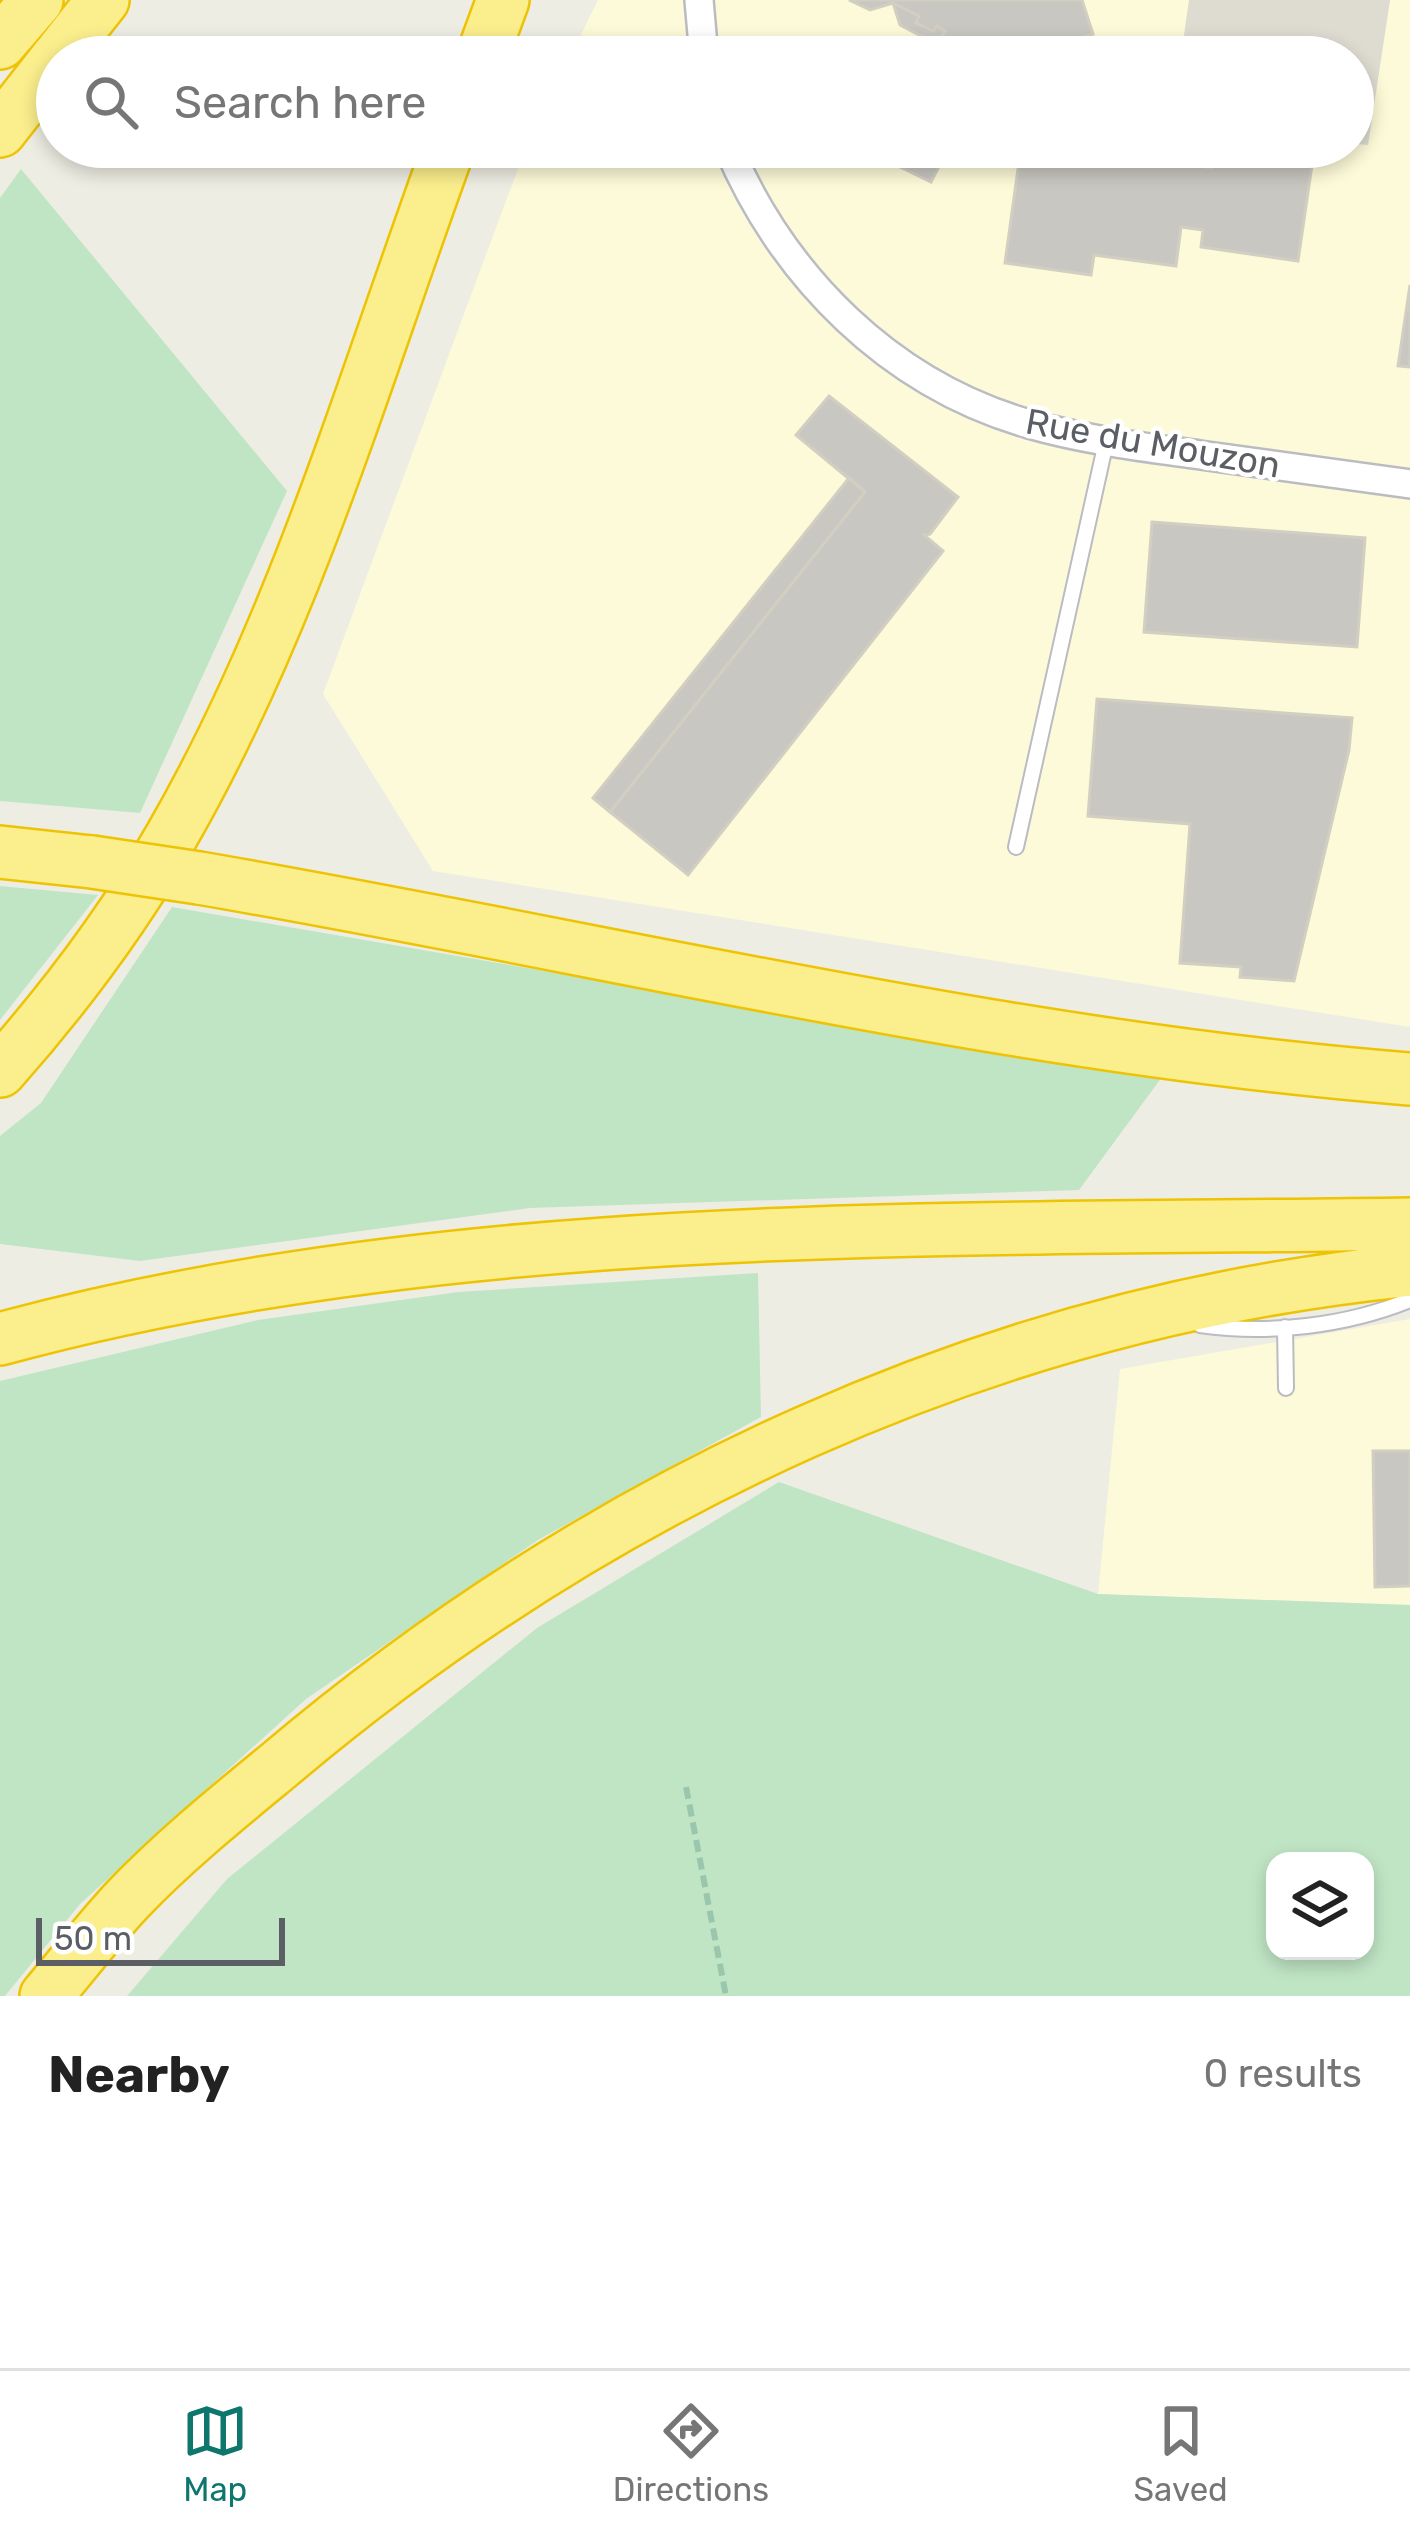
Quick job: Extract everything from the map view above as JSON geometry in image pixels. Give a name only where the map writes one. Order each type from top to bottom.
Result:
[{"type":"highway","points":[[0,43],[37,0]]},
{"type":"highway","points":[[74,36],[103,0]]},
{"type":"highway","points":[[490,36],[503,0]]},
{"type":"highway","points":[[0,131],[36,85]]},
{"type":"highway","points":[[0,1071],[61,1002],[108,935],[170,839],[230,725],[340,454],[442,168]]},
{"type":"highway","points":[[0,852],[200,878],[385,910],[1021,1032],[1153,1053],[1410,1079]]},
{"type":"highway","points":[[0,1339],[238,1285],[471,1256],[768,1237],[1410,1224]]},
{"type":"highway","points":[[46,1996],[130,1898],[238,1799],[394,1671],[544,1570],[698,1482],[837,1415],[1136,1315],[1318,1279],[1410,1270]]},
{"type":"street","points":[[699,0],[702,36]]},
{"type":"street","name":"Rue du Mouzon","points":[[740,168],[793,263],[878,349],[935,385],[1025,423],[1106,442],[1410,484]]},
{"type":"lane","points":[[1016,848],[1106,442]]},
{"type":"lane","points":[[1136,1315],[1227,1329],[1285,1327],[1382,1311],[1410,1300]]},
{"type":"lane","points":[[1285,1327],[1286,1388]]},
{"type":"path","points":[[686,1787],[726,1996]]},
{"type":"shaded area","points":[[598,0],[1189,0],[1184,36],[580,36]]},
{"type":"shaded area","points":[[1189,0],[1390,0],[1374,105],[1374,36],[1184,36]]},
{"type":"shaded area","points":[[1390,0],[1410,0],[1410,1027],[433,871],[323,694],[518,168],[1374,168],[1374,105]]},
{"type":"shaded area","points":[[1410,1319],[1410,1605],[1098,1594],[1120,1369]]},
{"type":"green space","points":[[21,169],[287,491],[140,813],[0,801],[0,198]]},
{"type":"green space","points":[[0,886],[98,895],[0,1020]]},
{"type":"green space","points":[[172,907],[1162,1077],[1079,1190],[530,1208],[140,1261],[0,1244],[0,1136],[41,1103]]},
{"type":"green space","points":[[758,1273],[761,1417],[538,1540],[306,1699],[80,1904],[5,1996],[0,1996],[0,1381],[258,1320],[458,1292]]},
{"type":"green space","points":[[779,1482],[1098,1594],[1410,1605],[1410,1996],[127,1996],[227,1879],[537,1628]]},
{"type":"building","points":[[849,0],[1082,0],[1093,34],[942,36],[945,31],[916,23],[919,16],[893,3],[870,10]]},
{"type":"building","points":[[893,3],[919,16],[916,23],[945,31],[942,36],[921,36],[900,25]]},
{"type":"building","points":[[902,168],[938,168],[931,182]]},
{"type":"building","points":[[1018,168],[1312,168],[1298,261],[1201,247],[1203,230],[1181,227],[1176,266],[1094,255],[1091,275],[1005,263]]},
{"type":"building","points":[[1410,285],[1410,367],[1398,366]]},
{"type":"building","points":[[829,396],[958,497],[930,534],[924,535],[943,551],[688,875],[610,812],[865,492],[796,435]]},
{"type":"building","points":[[849,478],[865,492],[610,812],[593,798]]},
{"type":"building","points":[[1152,522],[1365,538],[1357,647],[1144,632]]},
{"type":"building","points":[[1097,699],[1352,718],[1349,750],[1294,981],[1240,977],[1241,967],[1180,963],[1190,824],[1088,816]]},
{"type":"building","points":[[1373,1451],[1410,1451],[1410,1586],[1375,1587]]}]
